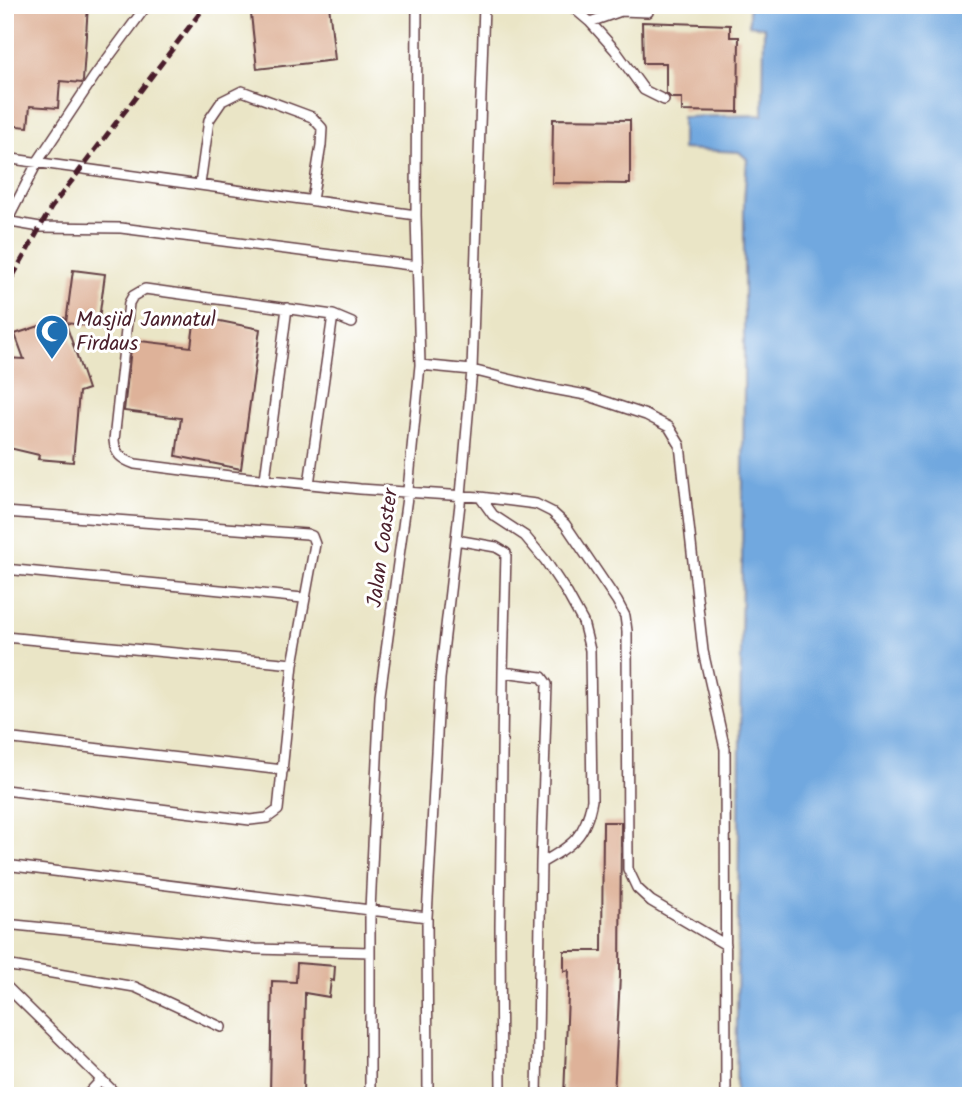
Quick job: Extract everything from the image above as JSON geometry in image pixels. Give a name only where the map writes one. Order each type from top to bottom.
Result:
[{"type":"lane","points":[[147,5],[94,77],[38,161],[6,221],[40,227],[121,228],[418,266]]},
{"type":"lane","name":"Jalan Coaster","points":[[370,1096],[370,910],[380,695],[408,491],[420,365],[416,215],[417,5]]},
{"type":"lane","points":[[428,1096],[427,917],[440,679],[472,370],[484,5]]},
{"type":"lane","points":[[570,5],[590,22],[615,50],[644,90],[664,100]]},
{"type":"lane","points":[[590,22],[621,11],[648,12]]},
{"type":"lane","points":[[200,184],[209,120],[222,101],[242,91],[312,117],[322,128],[312,200]]},
{"type":"lane","points":[[5,158],[416,215]]},
{"type":"lane","points":[[352,323],[333,314],[145,289],[133,296],[129,303],[114,440],[119,457],[135,464],[309,484],[461,495],[536,504],[552,512],[565,524],[625,616],[628,869],[636,888],[651,901],[726,945]]},
{"type":"lane","points":[[265,479],[287,308]]},
{"type":"lane","points":[[309,484],[333,314]]},
{"type":"lane","points":[[420,365],[472,370],[586,395],[646,415],[669,427],[680,445],[703,651],[725,749],[726,1096]]},
{"type":"lane","points":[[480,497],[492,515],[526,537],[545,560],[583,622],[590,650],[592,800],[588,820],[581,834],[570,845],[541,863]]},
{"type":"lane","points":[[5,512],[307,534],[315,544],[293,664],[278,810],[267,818],[250,820],[5,790]]},
{"type":"lane","points":[[456,540],[496,547],[506,553],[500,927],[501,1096]]},
{"type":"lane","points":[[5,569],[303,598]]},
{"type":"lane","points":[[5,637],[293,664]]},
{"type":"lane","points":[[503,672],[542,677],[547,684],[537,1096]]},
{"type":"lane","points":[[5,738],[283,770]]},
{"type":"lane","points":[[5,865],[427,917]]},
{"type":"lane","points":[[5,924],[255,949],[370,952]]},
{"type":"lane","points":[[5,965],[135,987],[220,1027]]},
{"type":"lane","points":[[5,985],[118,1096]]},
{"type":"lane","points":[[86,1096],[101,1080]]},
{"type":"water","points":[[749,5],[971,5],[971,1096],[736,1096],[744,201],[747,159],[739,152],[682,149],[682,117],[763,115],[764,27],[749,25]]},
{"type":"building","points":[[5,5],[88,5],[83,81],[60,81],[58,108],[30,106],[28,127],[5,125]]},
{"type":"building","points":[[250,5],[329,5],[335,60],[257,69]]},
{"type":"building","points":[[642,22],[730,25],[730,37],[739,37],[738,112],[682,111],[682,98],[671,98],[666,93],[666,63],[643,63]]},
{"type":"building","points":[[553,119],[630,120],[630,184],[552,183]]},
{"type":"building","points":[[73,270],[105,274],[98,327],[66,323]]},
{"type":"building","points":[[195,316],[260,329],[241,469],[176,456],[181,418],[124,411],[132,340],[191,347]]},
{"type":"building","points":[[64,318],[88,389],[79,392],[73,462],[38,459],[39,455],[5,447],[5,358],[24,359],[15,334]]},
{"type":"building","points":[[603,822],[621,822],[620,976],[614,1096],[564,1096],[569,970],[564,971],[564,951],[602,951]]},
{"type":"building","points":[[297,963],[335,966],[334,981],[331,980],[329,997],[305,993],[303,1096],[270,1096],[272,981],[296,982]]},
{"type":"railway","points":[[5,290],[51,208],[206,5]]},
{"type":"place","name":"Masjid Jannatul Firdaus","points":[[52,361]]}]
